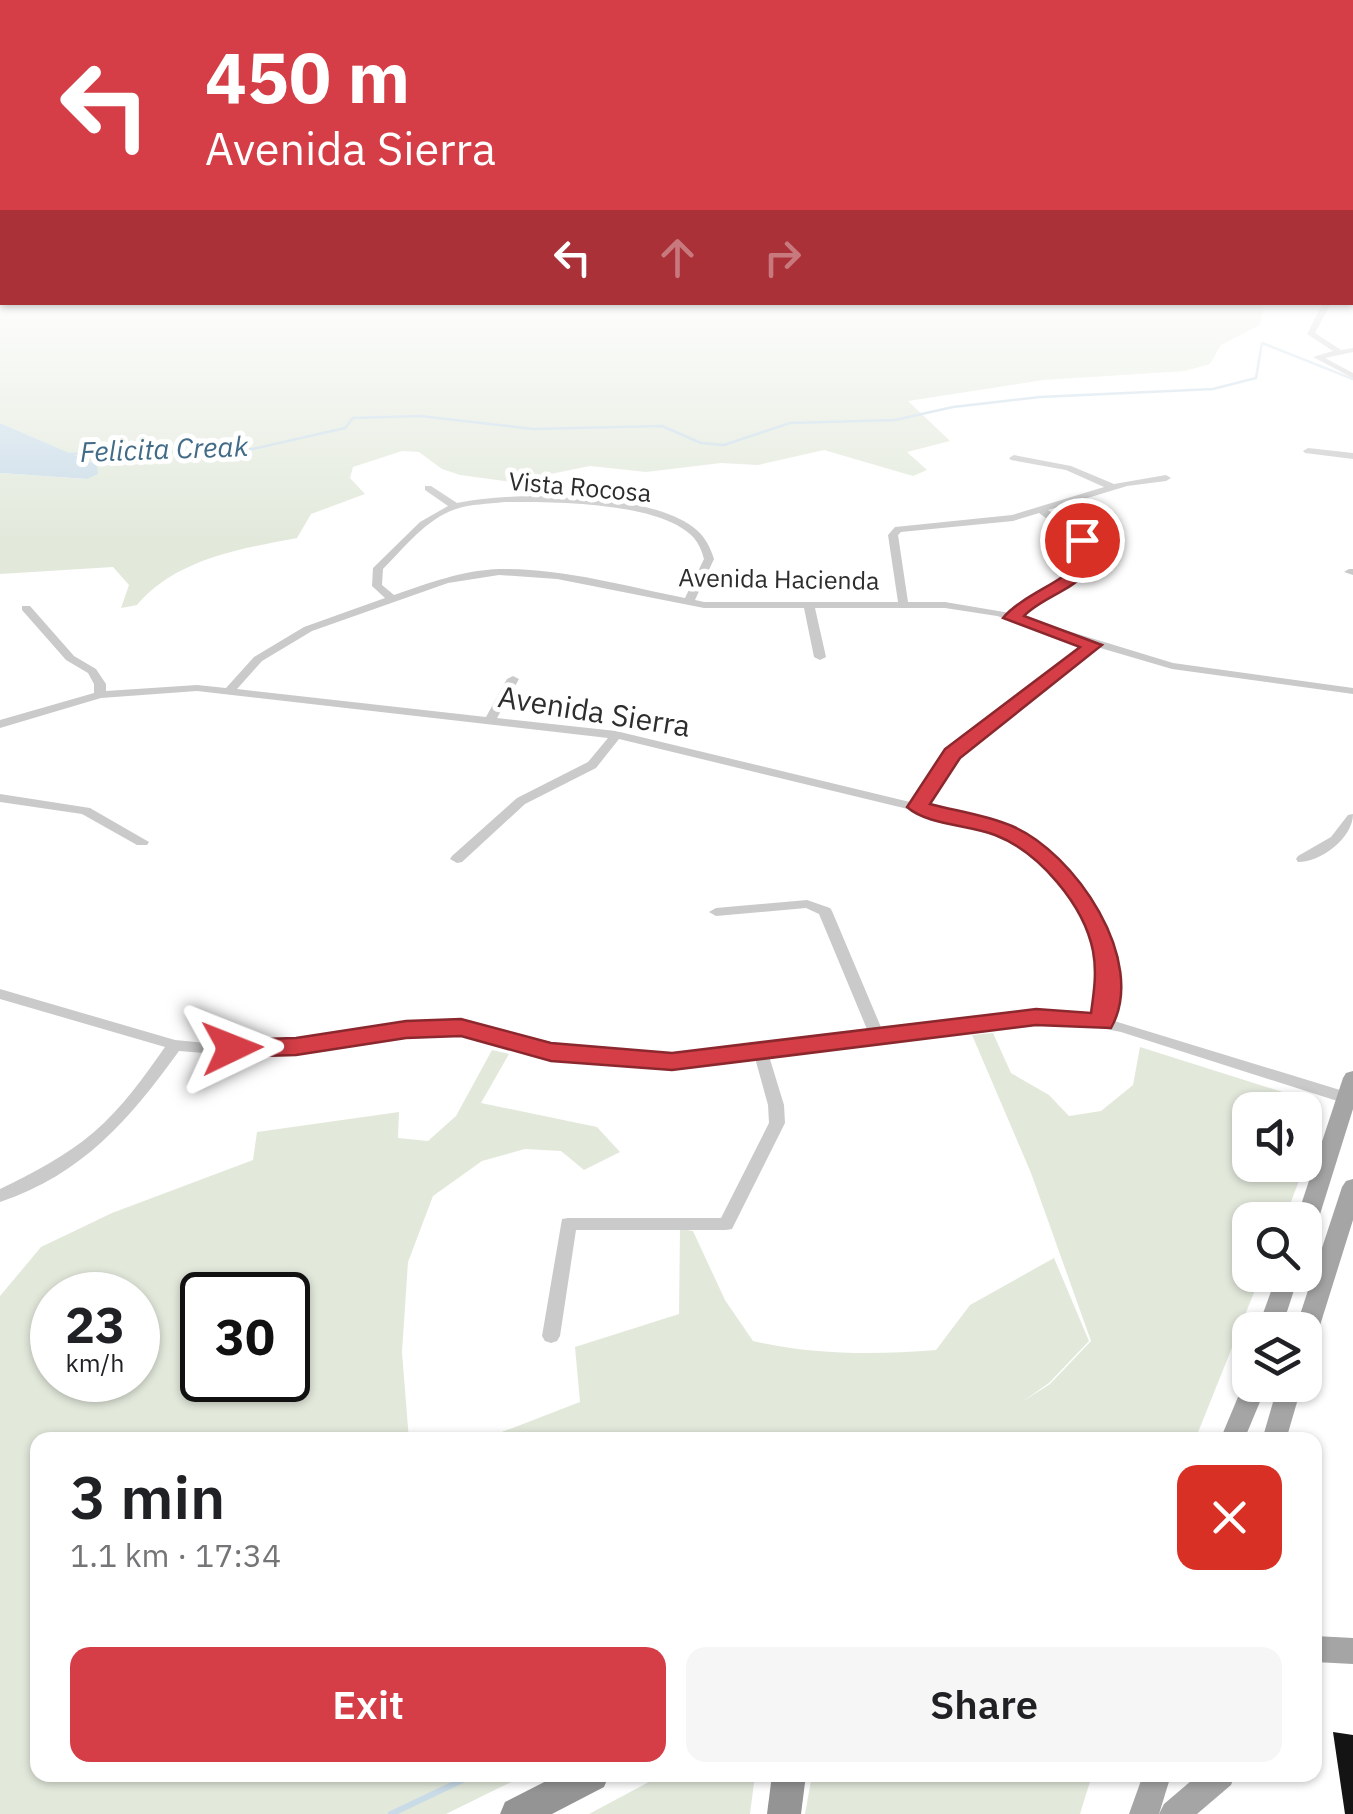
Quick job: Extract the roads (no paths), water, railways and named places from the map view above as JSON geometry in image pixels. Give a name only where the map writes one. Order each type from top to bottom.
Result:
[{"type":"highway","points":[[517,1814],[579,1782]]},
{"type":"highway","points":[[784,1814],[788,1782]]},
{"type":"main road","points":[[1314,1202],[1351,1092]]},
{"type":"main road","points":[[1312,1312],[1353,1187]]},
{"type":"main road","points":[[1235,1432],[1248,1402]]},
{"type":"main road","points":[[1276,1432],[1285,1402]]},
{"type":"main road","points":[[1322,1649],[1353,1651]]},
{"type":"main road","points":[[1144,1814],[1155,1782]]},
{"type":"main road","points":[[1174,1814],[1213,1782]]},
{"type":"street","points":[[1308,451],[1353,456]]},
{"type":"street","points":[[1014,458],[1083,472],[1114,487]]},
{"type":"street","points":[[903,602],[893,534],[898,529],[984,523],[1114,487],[1166,478]]},
{"type":"street","points":[[428,488],[455,506]]},
{"type":"street","name":"Vista Rocosa","points":[[392,598],[377,586],[378,568],[431,518],[455,506],[496,499],[616,506],[674,520],[698,536],[709,559],[688,603]]},
{"type":"street","points":[[1012,618],[1029,600],[1074,578],[1083,565],[1086,552],[1082,540],[1042,510]]},
{"type":"street","name":"Avenida Hacienda","points":[[228,692],[273,648],[308,629],[458,577],[533,573],[688,603],[903,602],[1012,618],[1172,666],[1353,691]]},
{"type":"street","points":[[809,604],[820,657]]},
{"type":"street","points":[[26,608],[70,658],[92,670],[100,684],[100,696]]},
{"type":"street","points":[[918,807],[952,754],[1093,645]]},
{"type":"street","points":[[490,720],[513,679]]},
{"type":"street","name":"Avenida Sierra","points":[[0,724],[100,696],[165,688],[228,692],[616,734],[918,807],[1006,831],[1053,864],[1083,903],[1104,947],[1108,980],[1102,1022]]},
{"type":"street","points":[[457,859],[522,801],[592,765],[616,734]]},
{"type":"street","points":[[0,798],[85,811],[142,842]]},
{"type":"street","points":[[1302,859],[1336,840],[1353,818]]},
{"type":"street","points":[[716,912],[807,904],[825,911],[877,1036]]},
{"type":"street","points":[[0,994],[174,1045],[296,1046],[406,1029],[461,1028],[551,1052],[610,1060],[672,1062],[1036,1017],[1102,1022],[1351,1092]]},
{"type":"street","points":[[0,1196],[56,1170],[96,1142],[124,1117],[174,1045]]},
{"type":"street","points":[[551,1336],[568,1224],[726,1224],[777,1123],[776,1105],[760,1050]]},
{"type":"water","points":[[0,423],[97,465],[98,474],[87,479],[0,473]]},
{"type":"waterway","name":"Felicita Creak","points":[[69,454],[253,449],[345,428],[353,418],[420,416],[533,429],[662,426],[701,443],[724,445],[790,423],[895,420],[953,407],[1040,397],[1213,389],[1256,378],[1257,373]]},
{"type":"waterway","name":"Felicita Creak","points":[[1337,373],[1353,379]]},
{"type":"waterway","points":[[391,1814],[458,1782]]}]
